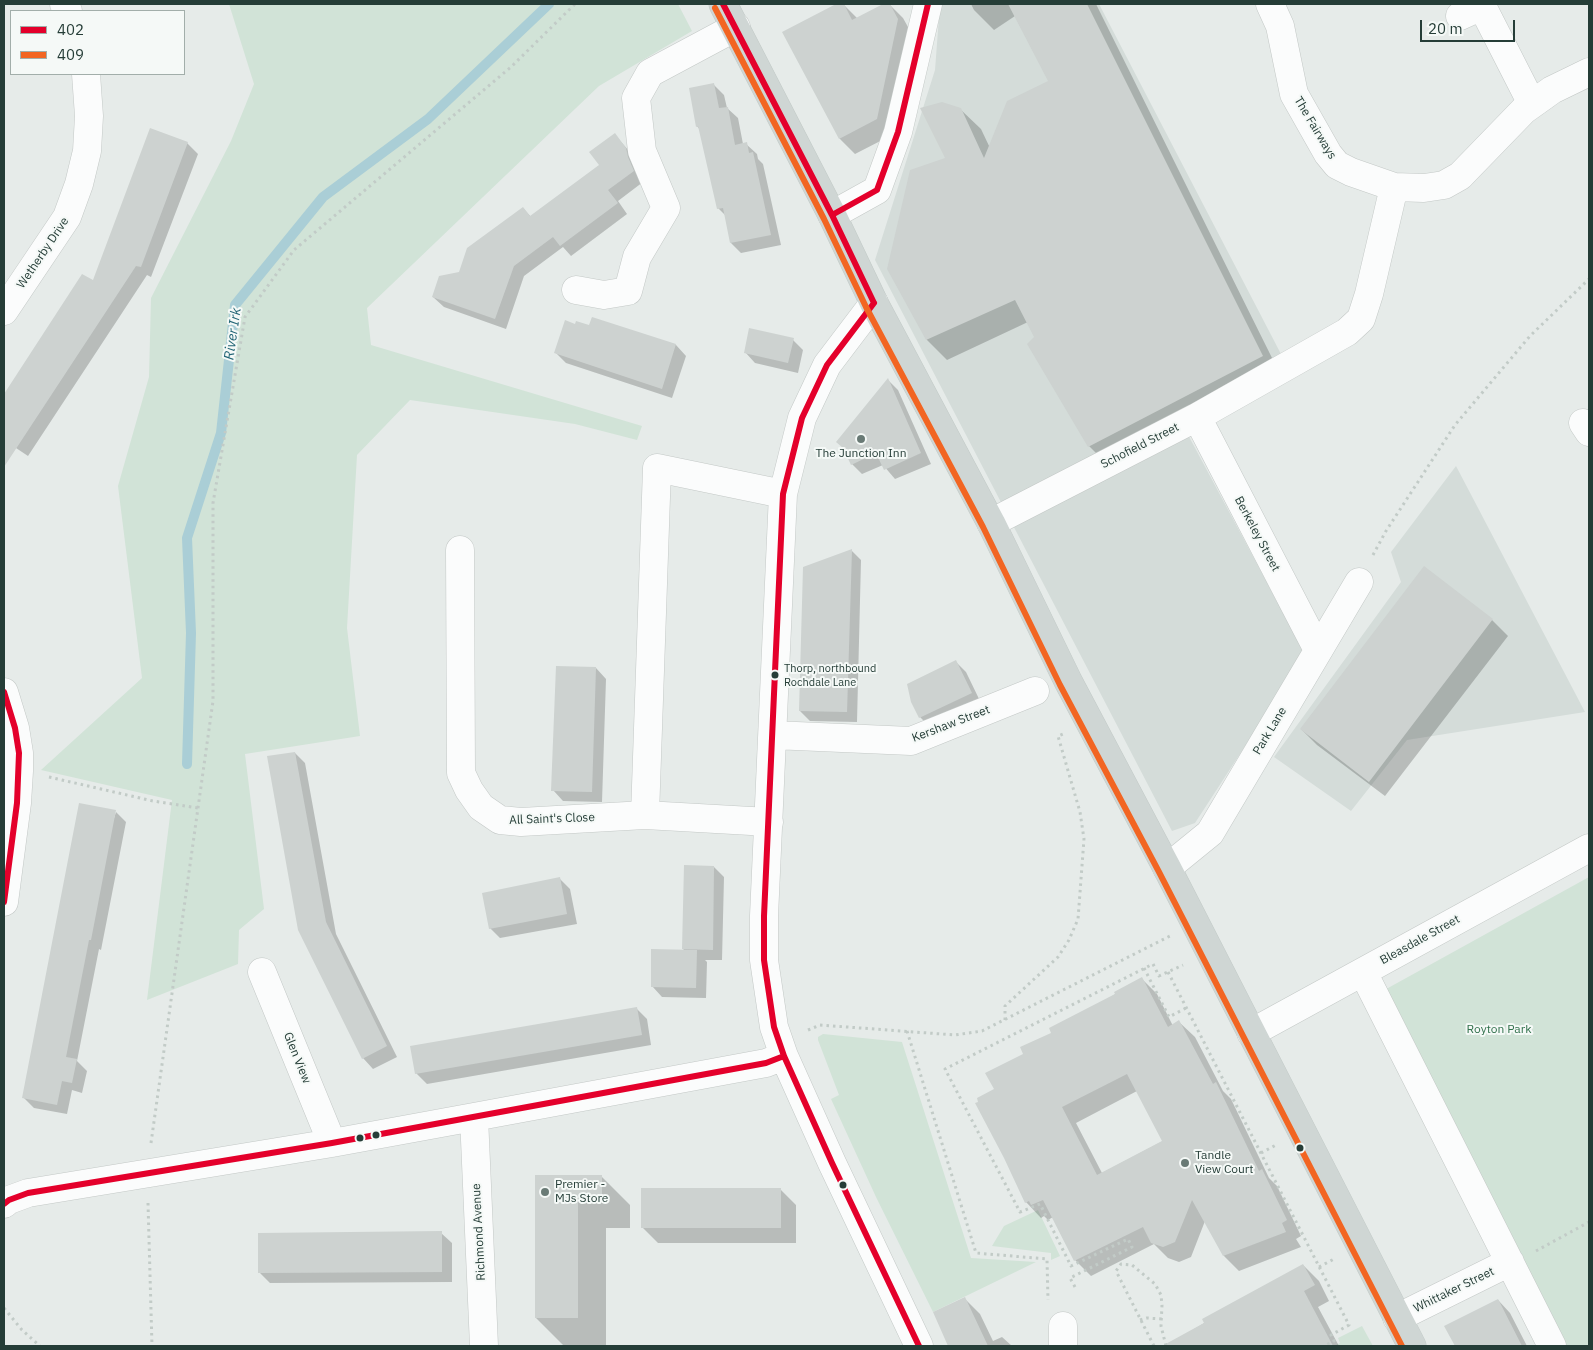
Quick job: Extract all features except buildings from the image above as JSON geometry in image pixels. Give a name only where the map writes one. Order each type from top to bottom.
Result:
[{"type":"main road","points":[[730,15],[832,215],[874,303],[991,523],[1068,682],[1412,1346]]},
{"type":"street","points":[[832,215],[877,190],[898,132],[928,4]]},
{"type":"street","name":"The Fairways","points":[[1270,4],[1280,26],[1294,94],[1328,154],[1337,165],[1394,187],[1424,188],[1444,185],[1460,176],[1524,110],[1552,90],[1589,72]]},
{"type":"street","points":[[1460,16],[1482,6],[1532,104]]},
{"type":"street","points":[[576,290],[604,295],[628,291],[637,257],[666,208],[642,151],[636,98],[650,73],[730,15]]},
{"type":"street","name":"Wetherby Drive","points":[[7,298],[67,217],[79,184],[87,151],[89,116],[86,75]]},
{"type":"street","name":"Schofield Street","points":[[991,523],[1196,417],[1348,332],[1361,319],[1369,294],[1394,187]]},
{"type":"street","points":[[874,303],[826,365],[802,418],[783,494],[764,916],[764,960],[774,1027],[784,1056],[832,1163],[919,1346]]},
{"type":"street","name":"Berkeley Street","points":[[1196,417],[1318,650]]},
{"type":"street","points":[[645,815],[657,468],[783,494]]},
{"type":"street","name":"All Saint's Close","points":[[460,550],[461,773],[481,807],[500,820],[521,822],[645,815],[769,822]]},
{"type":"street","name":"Park Lane","points":[[1166,868],[1210,833],[1359,582]]},
{"type":"street","name":"Kershaw Street","points":[[773,735],[911,741],[1035,690]]},
{"type":"street","points":[[4,692],[15,728],[19,753],[17,804],[4,902]]},
{"type":"street","name":"Bleasdale Street","points":[[1251,1033],[1589,848]]},
{"type":"street","name":"Glen View","points":[[262,972],[332,1143]]},
{"type":"street","points":[[1363,972],[1552,1346]]},
{"type":"street","points":[[4,1204],[9,1200],[28,1193],[332,1143],[766,1063],[784,1056]]},
{"type":"street","name":"Richmond Avenue","points":[[474,1117],[484,1346]]},
{"type":"street","name":"Whittaker Street","points":[[1397,1318],[1510,1262]]},
{"type":"path","points":[[152,1346],[147,1173],[213,701],[214,503],[245,317],[294,250],[511,67],[575,4]]},
{"type":"path","points":[[1359,582],[1386,531],[1455,425],[1530,336],[1589,279]]},
{"type":"path","points":[[1005,1020],[1005,1006],[1058,957],[1069,940],[1078,918],[1084,839],[1080,812],[1058,736],[1069,731]]},
{"type":"path","points":[[19,771],[31,772],[153,801],[198,808]]},
{"type":"path","points":[[805,1031],[820,1025],[955,1035],[982,1031],[1171,936]]},
{"type":"path","points":[[1075,1287],[1070,1278],[1132,1247],[1128,1239],[1071,1266],[1040,1204],[1020,1212],[945,1069],[1153,964],[1159,976],[1186,963]]},
{"type":"path","points":[[1144,968],[1169,1017],[1186,1008]]},
{"type":"path","points":[[1168,972],[1349,1325],[1331,1335],[1334,1341],[1324,1346]]},
{"type":"path","points":[[907,1031],[976,1253],[1047,1258],[1048,1303]]},
{"type":"path","points":[[1261,1154],[1278,1144]]},
{"type":"path","points":[[1510,1262],[1589,1222]]},
{"type":"path","points":[[1319,1267],[1336,1258]]},
{"type":"path","points":[[1154,1346],[1116,1271],[1121,1264],[1132,1265],[1155,1284],[1162,1305],[1161,1326],[1166,1346]]},
{"type":"path","points":[[4,1308],[22,1330],[40,1346]]},
{"type":"path","points":[[1140,1320],[1147,1318],[1162,1320]]},
{"type":"shaded area","points":[[940,4],[1099,4],[1282,356],[1178,416],[1305,654],[1195,823],[1172,831],[875,260],[935,70]]},
{"type":"shaded area","points":[[1456,466],[1585,712],[1407,740],[1351,811],[1274,757],[1401,582],[1391,552]]},
{"type":"green space","points":[[229,4],[678,4],[692,31],[599,86],[367,308],[371,345],[642,426],[637,440],[575,424],[410,400],[357,455],[347,628],[360,736],[245,754],[264,909],[239,930],[238,964],[147,1000],[172,800],[41,770],[142,678],[118,486],[149,377],[151,298],[231,141],[254,84]]},
{"type":"green space","name":"Royton Park","points":[[1589,877],[1589,1346],[1559,1346],[1379,993]]},
{"type":"green space","points":[[823,1034],[902,1042],[971,1258],[1036,1262],[933,1312],[876,1197],[831,1099],[839,1095],[818,1040],[818,1037]]},
{"type":"green space","points":[[1038,1210],[1060,1256],[1051,1260],[1051,1253],[992,1246],[1004,1226]]},
{"type":"green space","points":[[1362,1326],[1373,1346],[1334,1346],[1340,1343],[1338,1338]]},
{"type":"waterway","name":"River Irk","points":[[187,764],[191,633],[187,538],[221,433],[235,305],[323,197],[428,119],[549,4]]},
{"type":"transit line","name":"402","points":[[723,4],[832,215],[874,303]]},
{"type":"transit line","name":"402","points":[[832,215],[877,190],[898,132],[928,4]]},
{"type":"transit line","name":"409","points":[[715,8],[824,219],[866,307],[983,527],[1060,685],[1159,872],[1402,1346]]},
{"type":"transit line","name":"402","points":[[874,303],[827,365],[802,418],[783,494],[764,916],[764,960],[774,1027],[784,1056],[832,1163],[919,1346]]},
{"type":"transit line","name":"402","points":[[4,692],[15,728],[19,753],[17,803],[4,902]]},
{"type":"transit line","name":"402","points":[[4,1204],[9,1200],[28,1193],[332,1143],[766,1063],[784,1056]]},
{"type":"place","name":"The Junction Inn","points":[[861,439]]},
{"type":"place","name":"Thorp, northbound Rochdale Lane","points":[[775,675]]},
{"type":"place","name":"Tandle View Court","points":[[1185,1163]]},
{"type":"place","name":"Premier - MJs Store","points":[[545,1192]]}]
